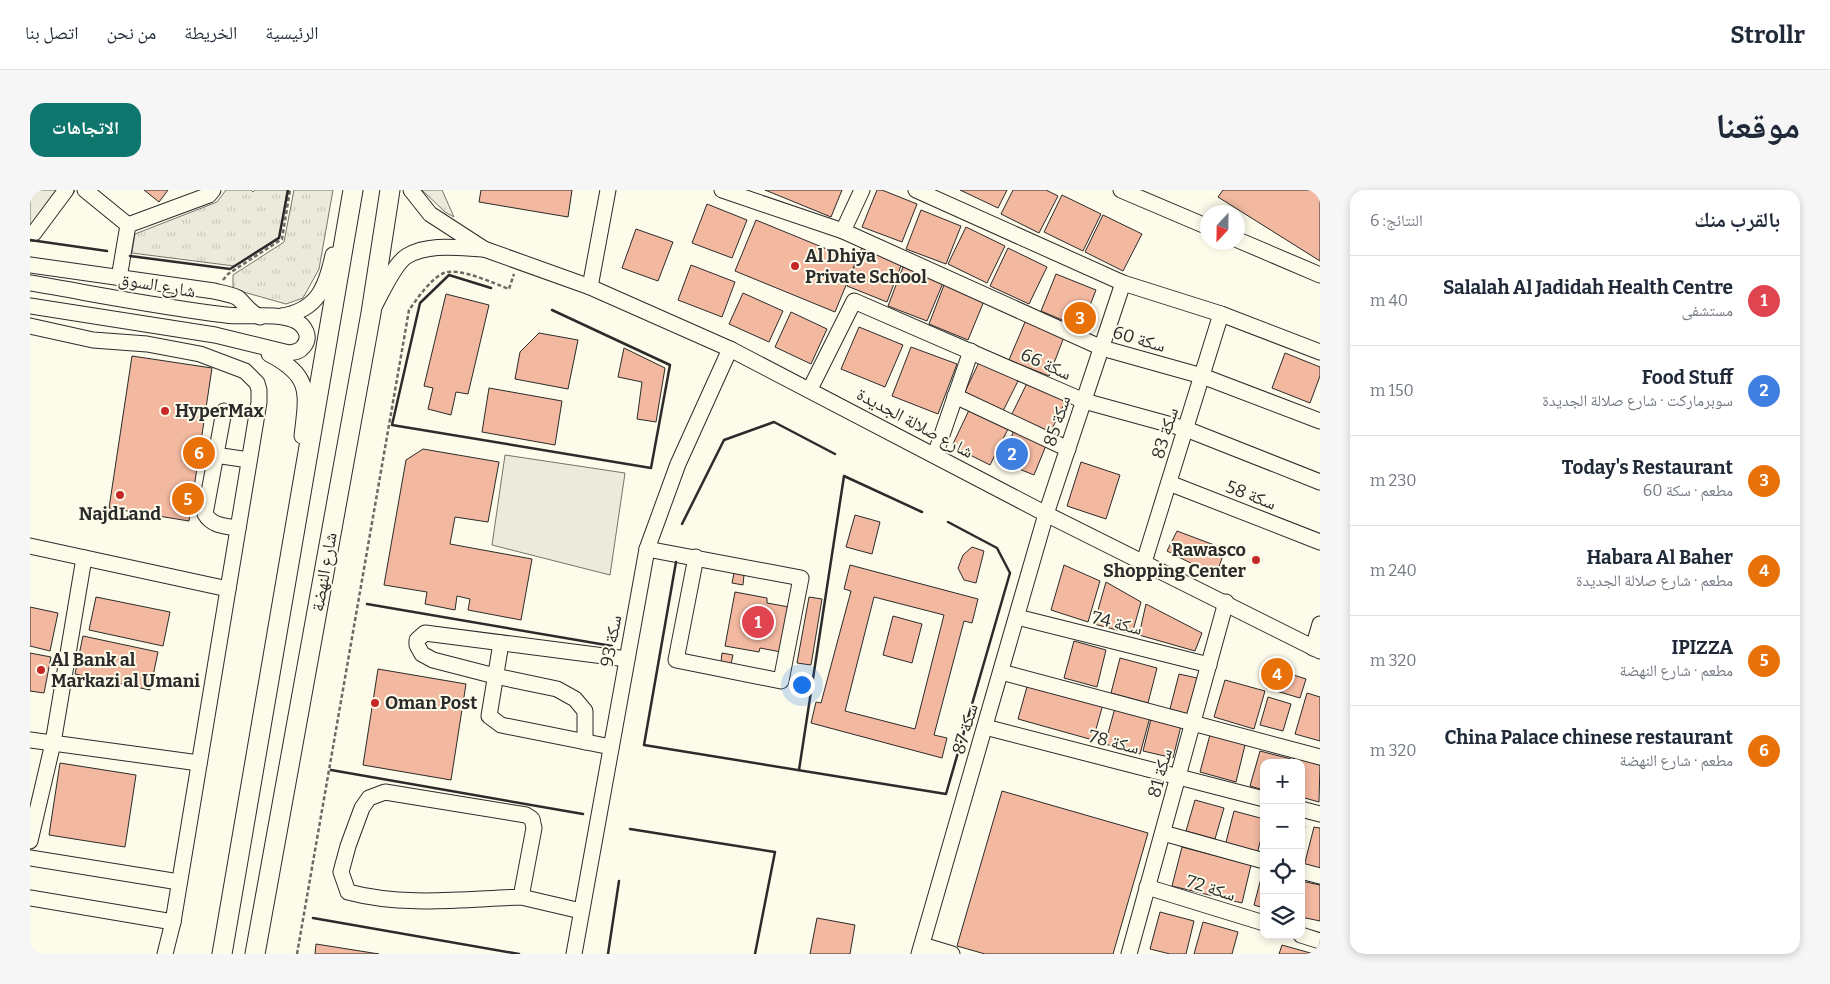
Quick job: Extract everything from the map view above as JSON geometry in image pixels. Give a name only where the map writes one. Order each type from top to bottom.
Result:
[{"type":"main road","name":"شارع النهضة","points":[[255,954],[371,313],[390,190]]},
{"type":"main road","name":"شارع النهضة","points":[[222,954],[351,199]]},
{"type":"street","points":[[30,233],[34,233],[66,190]]},
{"type":"street","points":[[85,190],[128,225]]},
{"type":"street","points":[[128,225],[209,194],[213,190]]},
{"type":"street","name":"شارع صلالة الجديدة","points":[[411,190],[430,214],[484,249],[590,287],[730,349],[810,389],[1046,514],[1317,649]]},
{"type":"street","points":[[590,287],[608,190]]},
{"type":"street","name":"سكة 60","points":[[722,190],[843,231],[1102,348],[1202,376],[1320,421]]},
{"type":"street","points":[[843,231],[862,190]]},
{"type":"street","points":[[916,190],[1123,283],[1221,314],[1320,352]]},
{"type":"street","points":[[1121,190],[1200,224]]},
{"type":"street","points":[[278,317],[294,314],[302,310],[321,293],[329,274],[338,232],[351,199]]},
{"type":"street","points":[[119,278],[128,225]]},
{"type":"street","points":[[1245,243],[1320,275]]},
{"type":"street","name":"شارع صلالة الجديدة","points":[[371,313],[390,276],[406,256],[432,248],[484,249]]},
{"type":"street","points":[[30,265],[214,291],[233,296],[240,300],[251,312],[260,317]]},
{"type":"street","name":"شارع السوق","points":[[30,283],[227,316],[278,317]]},
{"type":"street","name":"سكة 85","points":[[1046,514],[1123,283]]},
{"type":"street","name":"سكة 66","points":[[810,389],[854,301],[1084,401],[1186,429],[1320,482]]},
{"type":"street","points":[[30,306],[215,335],[289,353],[297,352],[304,347],[307,340],[304,327],[291,319],[278,317]]},
{"type":"street","name":"سكة 83","points":[[1144,562],[1221,314]]},
{"type":"street","points":[[93,340],[96,328],[95,316]]},
{"type":"street","points":[[113,341],[113,330],[117,320]]},
{"type":"street","points":[[31,329],[93,340],[147,344],[200,354],[245,371],[252,376],[259,390],[199,764],[165,954]]},
{"type":"street","points":[[255,345],[291,367],[303,384],[306,402],[301,454],[305,472]]},
{"type":"street","name":"سكة 93","points":[[574,954],[647,549],[678,464],[730,349]]},
{"type":"street","points":[[935,455],[971,351]]},
{"type":"street","points":[[955,396],[1068,449]]},
{"type":"street","points":[[224,410],[204,514],[208,520],[215,524],[238,528]]},
{"type":"street","points":[[215,455],[249,460]]},
{"type":"street","name":"سكة 58","points":[[1169,483],[1320,542]]},
{"type":"street","name":"سكة 87","points":[[920,950],[1046,514]]},
{"type":"street","points":[[30,546],[228,589]]},
{"type":"street","points":[[647,549],[696,557],[801,578],[781,681],[676,660],[696,557]]},
{"type":"street","points":[[30,841],[53,743],[84,558]]},
{"type":"street","name":"سكة 81","points":[[1129,954],[1226,602]]},
{"type":"street","name":"سكة 74","points":[[1017,617],[1209,665]]},
{"type":"street","points":[[1317,649],[1320,624]]},
{"type":"street","points":[[585,742],[585,711],[575,699],[557,688],[495,676],[433,660],[422,654],[417,645],[417,640],[425,633],[627,659]]},
{"type":"street","points":[[500,643],[489,716],[501,725],[611,747]]},
{"type":"street","points":[[1001,672],[1320,757]]},
{"type":"street","name":"سكة 78","points":[[984,727],[1260,799]]},
{"type":"street","points":[[30,740],[199,764]]},
{"type":"street","points":[[521,896],[534,828],[532,819],[526,815],[385,792],[369,798],[362,808],[341,872],[348,892],[372,898],[420,900],[521,896],[582,911]]},
{"type":"street","points":[[1305,810],[1320,814]]},
{"type":"street","points":[[1163,833],[1260,860]]},
{"type":"street","points":[[30,858],[179,882]]},
{"type":"street","points":[[1305,872],[1320,876]]},
{"type":"street","points":[[214,954],[225,896],[231,878],[236,873]]},
{"type":"street","name":"سكة 72","points":[[1148,888],[1260,922]]},
{"type":"street","points":[[30,898],[172,922]]},
{"type":"street","points":[[1305,936],[1320,941]]},
{"type":"street","points":[[920,950],[952,954]]},
{"type":"path","points":[[214,291],[228,274],[282,239],[290,190]]},
{"type":"path","points":[[296,954],[409,310],[429,284],[444,273],[457,272],[509,289],[519,262]]},
{"type":"green space","points":[[226,190],[251,190],[253,192],[255,190],[287,190],[280,236],[234,266],[132,253],[135,234],[217,202]]},
{"type":"green space","points":[[294,190],[333,190],[319,269],[303,298],[286,304],[233,289],[233,275],[284,242]]},
{"type":"green space","points":[[422,190],[442,190],[454,217],[445,212]]},
{"type":"shaded area","points":[[30,190],[75,191],[42,233],[30,231]]},
{"type":"shaded area","points":[[505,455],[625,473],[610,575],[492,545]]},
{"type":"building","points":[[144,190],[168,190],[159,202]]},
{"type":"building","points":[[481,190],[572,190],[568,217],[479,202]]},
{"type":"building","points":[[765,190],[842,190],[831,217]]},
{"type":"building","points":[[877,190],[882,190],[917,204],[902,242],[862,227]]},
{"type":"building","points":[[960,190],[1007,190],[998,208]]},
{"type":"building","points":[[1013,190],[1046,190],[1058,196],[1039,233],[1001,214]]},
{"type":"building","points":[[1223,190],[1320,190],[1320,261],[1245,214],[1245,205],[1231,205],[1218,197]]},
{"type":"building","points":[[1062,195],[1101,214],[1083,251],[1044,232]]},
{"type":"building","points":[[707,204],[747,220],[732,258],[692,243]]},
{"type":"building","points":[[921,210],[961,226],[946,264],[906,249]]},
{"type":"building","points":[[1103,215],[1142,234],[1123,271],[1085,252]]},
{"type":"building","name":"Al Dhiya Private School","points":[[756,220],[856,261],[835,312],[735,271]]},
{"type":"building","points":[[966,227],[1005,246],[987,283],[948,264]]},
{"type":"building","points":[[636,229],[673,242],[658,281],[622,268]]},
{"type":"building","points":[[862,247],[902,263],[887,302],[847,286]]},
{"type":"building","points":[[1008,248],[1047,267],[1029,304],[990,286]]},
{"type":"building","points":[[691,265],[735,282],[722,317],[678,300]]},
{"type":"building","points":[[903,267],[943,283],[927,321],[888,306]]},
{"type":"building","points":[[1056,274],[1096,290],[1081,328],[1041,311]]},
{"type":"building","points":[[944,285],[984,301],[968,340],[929,324]]},
{"type":"building","points":[[743,293],[783,311],[769,342],[729,324]]},
{"type":"building","points":[[446,294],[489,305],[468,394],[456,392],[451,415],[428,409],[433,388],[424,386]]},
{"type":"building","points":[[791,312],[827,329],[811,364],[775,347]]},
{"type":"building","points":[[1025,322],[1064,337],[1049,376],[1009,360]]},
{"type":"building","points":[[859,327],[903,345],[885,387],[841,369]]},
{"type":"building","points":[[539,333],[578,340],[568,389],[515,379],[520,352]]},
{"type":"building","points":[[911,347],[957,364],[938,414],[892,396]]},
{"type":"building","points":[[624,348],[665,368],[656,422],[637,419],[642,382],[618,377]]},
{"type":"building","points":[[1285,353],[1320,367],[1320,376],[1310,403],[1272,388]]},
{"type":"building","name":"HyperMax","points":[[132,356],[212,368],[189,521],[109,508]]},
{"type":"building","points":[[981,358],[1020,377],[1001,415],[963,396]]},
{"type":"building","points":[[1029,379],[1067,398],[1049,435],[1011,416]]},
{"type":"building","points":[[489,388],[562,401],[555,445],[482,432]]},
{"type":"building","points":[[970,408],[1009,427],[990,465],[952,446]]},
{"type":"building","points":[[1014,430],[1047,443],[1034,475],[1002,462]]},
{"type":"building","points":[[423,449],[499,462],[488,522],[455,517],[450,544],[532,559],[521,620],[468,610],[470,599],[457,596],[455,610],[425,604],[427,592],[384,585],[406,460]]},
{"type":"building","points":[[1081,462],[1120,475],[1106,519],[1067,506]]},
{"type":"building","points":[[855,515],[880,522],[872,554],[846,547]]},
{"type":"building","points":[[1177,531],[1225,549],[1216,576],[1167,551]]},
{"type":"building","points":[[972,547],[984,551],[976,583],[964,580],[958,568],[963,555]]},
{"type":"building","points":[[850,565],[978,599],[972,623],[964,621],[934,735],[947,738],[942,758],[811,723],[816,702],[821,703],[851,591],[844,589]],"holes":[[[874,597],[944,615],[915,729],[845,711]]]},
{"type":"building","points":[[1064,565],[1100,581],[1088,622],[1051,610]]},
{"type":"building","points":[[734,573],[744,575],[743,585],[732,583]]},
{"type":"building","points":[[1106,582],[1141,602],[1132,634],[1094,624]]},
{"type":"building","points":[[735,592],[767,598],[767,603],[789,607],[781,652],[760,648],[759,652],[725,646]]},
{"type":"building","points":[[96,597],[170,612],[163,646],[89,630]]},
{"type":"building","points":[[809,597],[822,599],[811,665],[797,663]]},
{"type":"building","points":[[1146,604],[1202,633],[1195,651],[1139,635]]},
{"type":"building","points":[[30,607],[58,613],[50,651],[30,646]]},
{"type":"building","points":[[893,616],[922,624],[912,663],[883,655]]},
{"type":"building","points":[[83,636],[158,652],[150,690],[75,674]]},
{"type":"building","points":[[1074,641],[1106,650],[1097,687],[1064,678]]},
{"type":"building","points":[[30,653],[51,657],[44,693],[30,691]]},
{"type":"building","points":[[722,653],[733,655],[731,664],[721,662]]},
{"type":"building","points":[[1120,658],[1157,668],[1148,703],[1111,693]]},
{"type":"building","points":[[1272,668],[1306,679],[1300,698],[1266,688]]},
{"type":"building","points":[[378,669],[466,684],[451,780],[363,765]]},
{"type":"building","points":[[1179,674],[1197,678],[1188,714],[1170,709]]},
{"type":"building","points":[[1225,680],[1265,691],[1254,729],[1214,717]]},
{"type":"building","points":[[1028,683],[1103,704],[1093,740],[1018,719]]},
{"type":"building","points":[[1307,693],[1320,697],[1320,741],[1295,734]]},
{"type":"building","points":[[1268,697],[1291,704],[1283,731],[1260,725]]},
{"type":"building","points":[[1115,708],[1150,717],[1140,754],[1105,744]]},
{"type":"building","points":[[1151,719],[1181,726],[1173,758],[1143,751]]},
{"type":"building","points":[[1211,731],[1246,741],[1236,782],[1200,772]]},
{"type":"building","points":[[1260,751],[1291,759],[1260,759],[1260,789],[1250,786]]},
{"type":"building","points":[[1294,756],[1320,763],[1319,802],[1305,798],[1305,759],[1293,759]]},
{"type":"building","points":[[60,763],[136,775],[125,847],[49,835]]},
{"type":"building","points":[[1002,791],[1148,833],[1113,954],[985,954],[957,946]]},
{"type":"building","points":[[1195,800],[1224,808],[1215,839],[1186,831]]},
{"type":"building","points":[[1234,811],[1260,818],[1260,842],[1257,854],[1225,846]]},
{"type":"building","points":[[1314,827],[1320,828],[1320,870],[1305,866]]},
{"type":"building","points":[[1182,847],[1251,865],[1242,903],[1172,886]]},
{"type":"building","points":[[1260,882],[1260,907],[1254,905]]},
{"type":"building","points":[[1305,882],[1320,885],[1320,921],[1305,918]]},
{"type":"building","points":[[1160,912],[1194,921],[1186,954],[1170,954],[1150,949]]},
{"type":"building","points":[[817,918],[855,925],[850,954],[810,954]]},
{"type":"building","points":[[1203,922],[1238,932],[1232,954],[1194,954]]},
{"type":"building","points":[[316,944],[379,954],[315,954]]},
{"type":"building","points":[[1282,945],[1314,954],[1279,954]]},
{"type":"wall","points":[[130,256],[230,269],[279,238],[288,190]]},
{"type":"wall","points":[[30,240],[107,251]]},
{"type":"wall","points":[[491,288],[449,275],[420,303],[392,425],[651,468],[670,365],[552,310]]},
{"type":"wall","points":[[682,524],[724,440],[774,422],[835,454]]},
{"type":"wall","points":[[799,770],[844,476],[922,512]]},
{"type":"wall","points":[[676,562],[644,745],[946,794],[1010,573],[997,548],[948,522]]},
{"type":"wall","points":[[367,604],[612,646]]},
{"type":"wall","points":[[331,770],[583,814]]},
{"type":"wall","points":[[630,829],[775,852],[755,954]]},
{"type":"wall","points":[[608,954],[619,881]]},
{"type":"wall","points":[[313,918],[519,954]]},
{"type":"place","name":"Al Dhiya Private School","points":[[795,266]]},
{"type":"place","name":"Today's Restaurant","points":[[1080,318]]},
{"type":"place","name":"HyperMax","points":[[165,411]]},
{"type":"place","name":"China Palace chinese restaurant","points":[[199,453]]},
{"type":"place","name":"Food Stuff","points":[[1012,454]]},
{"type":"place","name":"NajdLand","points":[[120,495]]},
{"type":"place","name":"IPIZZA","points":[[188,499]]},
{"type":"place","name":"Rawasco Shopping Center","points":[[1256,560]]},
{"type":"place","name":"Salalah Al Jadidah Health Centre","points":[[758,622]]},
{"type":"place","name":"Al Bank al Markazi al Umani","points":[[41,670]]},
{"type":"place","name":"Habara Al Baher","points":[[1277,674]]},
{"type":"place","name":"Oman Post","points":[[375,703]]}]
